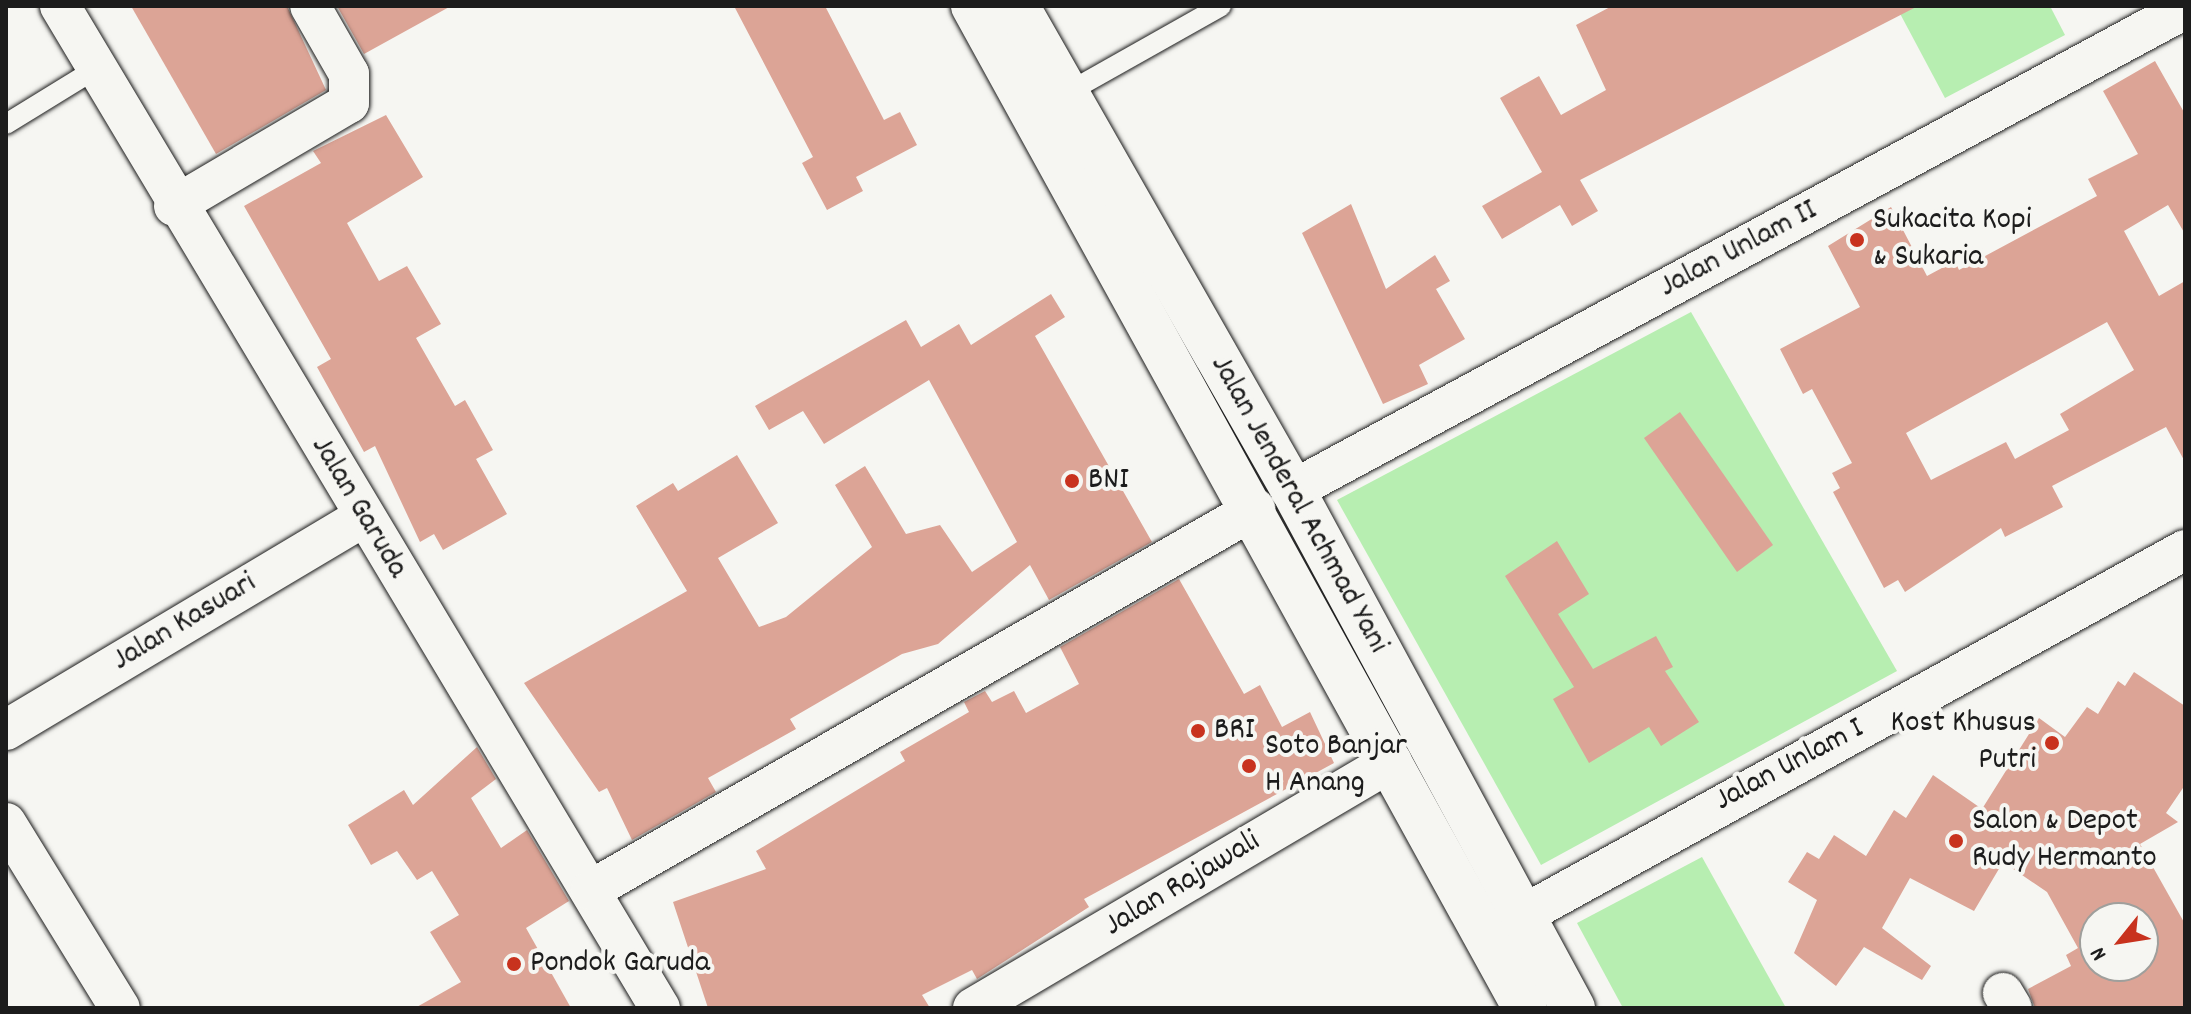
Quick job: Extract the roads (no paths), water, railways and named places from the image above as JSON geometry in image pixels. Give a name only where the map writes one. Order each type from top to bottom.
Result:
[{"type":"highway","name":"Jalan Jenderal Achmad Yani","points":[[973,6],[1255,509],[1525,1008]]},
{"type":"highway","name":"Jalan Jenderal Achmad Yani","points":[[1017,6],[1293,490],[1573,1008]]},
{"type":"street","name":"Jalan Garuda","points":[[60,6],[174,206],[660,1008]]},
{"type":"street","points":[[174,206],[349,103],[349,74],[310,6]]},
{"type":"street","name":"Jalan Unlam II","points":[[1293,490],[2185,9]]},
{"type":"street","points":[[591,890],[1255,509]]},
{"type":"street","name":"Jalan Kasuari","points":[[6,730],[364,517]]},
{"type":"street","name":"Jalan Unlam I","points":[[1523,915],[2185,550]]},
{"type":"street","name":"Jalan Rajawali","points":[[973,1008],[1392,761]]},
{"type":"street","points":[[6,823],[120,1008]]},
{"type":"lane","points":[[1065,94],[1221,6]]},
{"type":"lane","points":[[6,124],[97,68]]},
{"type":"place","name":"Sukacita Kopi & Sukaria","points":[[1857,240]]},
{"type":"place","name":"BNI","points":[[1072,481]]},
{"type":"place","name":"BRI","points":[[1198,731]]},
{"type":"place","name":"Kost Khusus Putri","points":[[2052,743]]},
{"type":"place","name":"Soto Banjar H Anang","points":[[1249,766]]},
{"type":"place","name":"Salon & Depot Rudy Hermanto","points":[[1956,841]]},
{"type":"place","name":"Pondok Garuda","points":[[514,964]]}]
